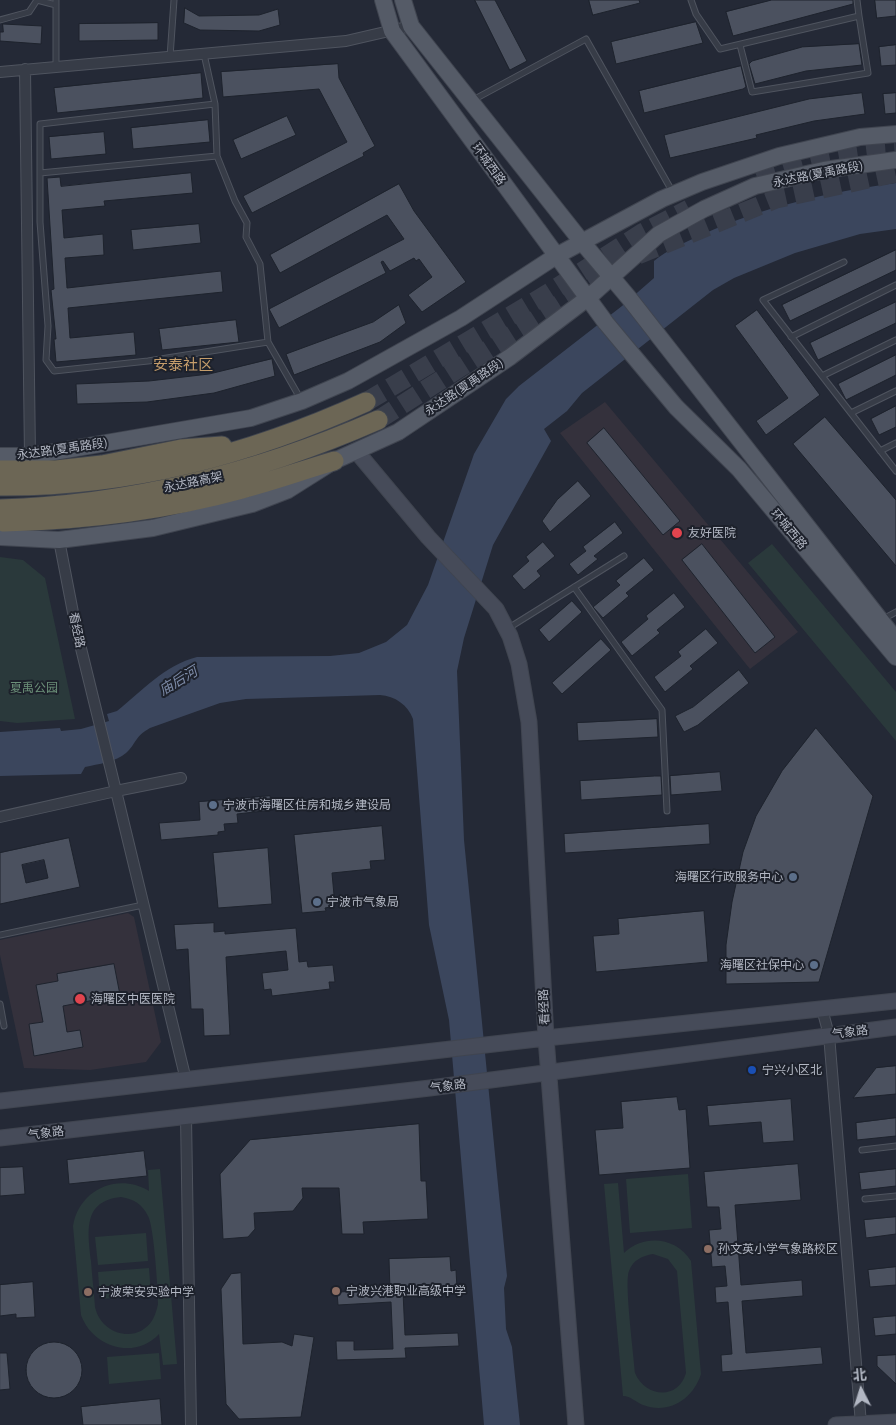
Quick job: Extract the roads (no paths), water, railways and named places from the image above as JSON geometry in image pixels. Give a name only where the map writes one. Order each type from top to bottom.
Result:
[{"type":"highway","name":"永达路高架","points":[[0,486],[50,486],[109,480],[222,455],[275,440],[366,402]]},
{"type":"highway","name":"永达路高架","points":[[0,509],[48,508],[189,484],[263,464],[335,440],[378,420]]},
{"type":"highway","points":[[0,470],[56,470],[102,465],[181,449],[275,440]]},
{"type":"highway","points":[[0,522],[43,521],[152,509],[241,490],[334,461]]},
{"type":"main road","name":"环城西路","points":[[383,0],[392,31],[606,323],[676,407],[739,469],[896,658]]},
{"type":"main road","name":"环城西路","points":[[404,0],[412,26],[610,278],[629,298],[896,640]]},
{"type":"main road","name":"永达路(夏禹路段)","points":[[0,456],[30,456],[251,418],[302,401],[348,381],[460,318],[556,256],[674,194],[702,182],[779,156],[860,137],[896,134]]},
{"type":"main road","name":"永达路(夏禹路段)","points":[[0,537],[59,540],[153,528],[252,504],[288,490],[334,461],[398,432],[510,357],[588,297],[659,234],[755,186],[824,170],[896,160]]},
{"type":"street","points":[[0,72],[346,41],[412,26]]},
{"type":"street","points":[[25,70],[30,456]]},
{"type":"street","name":"看经路","points":[[357,452],[428,537],[496,609],[506,629],[519,664],[529,722],[548,1073],[576,1425]]},
{"type":"street","name":"看经路","points":[[59,540],[98,720],[186,1080]]},
{"type":"street","points":[[0,817],[181,778]]},
{"type":"street","name":"气象路","points":[[0,1101],[509,1042],[896,1001]]},
{"type":"street","points":[[822,1009],[829,1035],[861,1424]]},
{"type":"street","name":"气象路","points":[[0,1138],[513,1078],[896,1026]]},
{"type":"street","points":[[186,1117],[190,1425]]},
{"type":"street","points":[[836,1425],[896,1422]]},
{"type":"lane","points":[[0,20],[29,12],[37,0],[56,2],[56,67]]},
{"type":"lane","points":[[170,57],[174,0]]},
{"type":"lane","points":[[691,0],[696,14],[720,49],[860,16]]},
{"type":"lane","points":[[740,45],[752,92],[868,73],[857,0]]},
{"type":"lane","points":[[471,101],[586,38],[674,194]]},
{"type":"lane","points":[[204,54],[215,104],[217,156],[235,201],[247,223],[246,237],[260,264],[268,342],[302,401]]},
{"type":"lane","points":[[215,104],[40,124],[40,222],[48,326],[46,360],[54,371],[148,361],[268,342]]},
{"type":"lane","points":[[40,172],[217,156]]},
{"type":"lane","points":[[844,262],[763,300],[896,471]]},
{"type":"lane","points":[[792,337],[896,285]]},
{"type":"lane","points":[[822,376],[896,340]]},
{"type":"lane","points":[[851,413],[896,391]]},
{"type":"lane","points":[[880,451],[896,443]]},
{"type":"lane","points":[[506,629],[624,556]]},
{"type":"lane","points":[[574,587],[662,710],[667,811]]},
{"type":"lane","points":[[880,620],[896,612]]},
{"type":"lane","points":[[0,935],[144,905]]},
{"type":"lane","points":[[0,1004],[4,1026]]},
{"type":"lane","points":[[862,1150],[896,1146]]},
{"type":"lane","points":[[865,1199],[896,1196]]},
{"type":"water","name":"庙后河","points":[[896,183],[896,229],[860,234],[795,253],[734,278],[713,290],[582,393],[567,411],[544,429],[551,441],[493,545],[464,638],[457,671],[464,840],[507,1276],[504,1288],[506,1329],[512,1347],[520,1425],[484,1425],[449,1020],[429,925],[413,719],[408,709],[396,699],[380,695],[246,699],[220,703],[150,728],[138,737],[130,749],[122,756],[85,767],[81,774],[0,776],[0,732],[60,728],[61,731],[81,729],[109,721],[107,714],[117,711],[164,672],[197,657],[330,656],[359,653],[386,642],[407,625],[428,585],[474,454],[506,399],[519,386],[622,306],[654,278],[654,261],[683,243],[748,216],[821,196]]},
{"type":"tunnel","points":[[758,180],[826,160],[896,151]]},
{"type":"tunnel","points":[[378,420],[635,256],[776,199],[896,173]]},
{"type":"tunnel","points":[[366,402],[547,294],[642,233],[689,209]]},
{"type":"place","name":"友好医院","points":[[677,533]]},
{"type":"place","name":"宁波市海曙区住房和城乡建设局","points":[[213,805]]},
{"type":"place","name":"海曙区行政服务中心","points":[[793,877]]},
{"type":"place","name":"宁波市气象局","points":[[317,902]]},
{"type":"place","name":"海曙区社保中心","points":[[814,965]]},
{"type":"place","name":"海曙区中医医院","points":[[80,999]]},
{"type":"place","name":"宁兴小区北","points":[[752,1070]]},
{"type":"place","name":"孙文英小学气象路校区","points":[[708,1249]]},
{"type":"place","name":"宁波兴港职业高级中学","points":[[336,1291]]},
{"type":"place","name":"宁波荣安实验中学","points":[[88,1292]]},
{"type":"district","name":"安泰社区","points":[[183,365]]},
{"type":"park label","name":"夏禹公园","points":[[34,688]]}]
